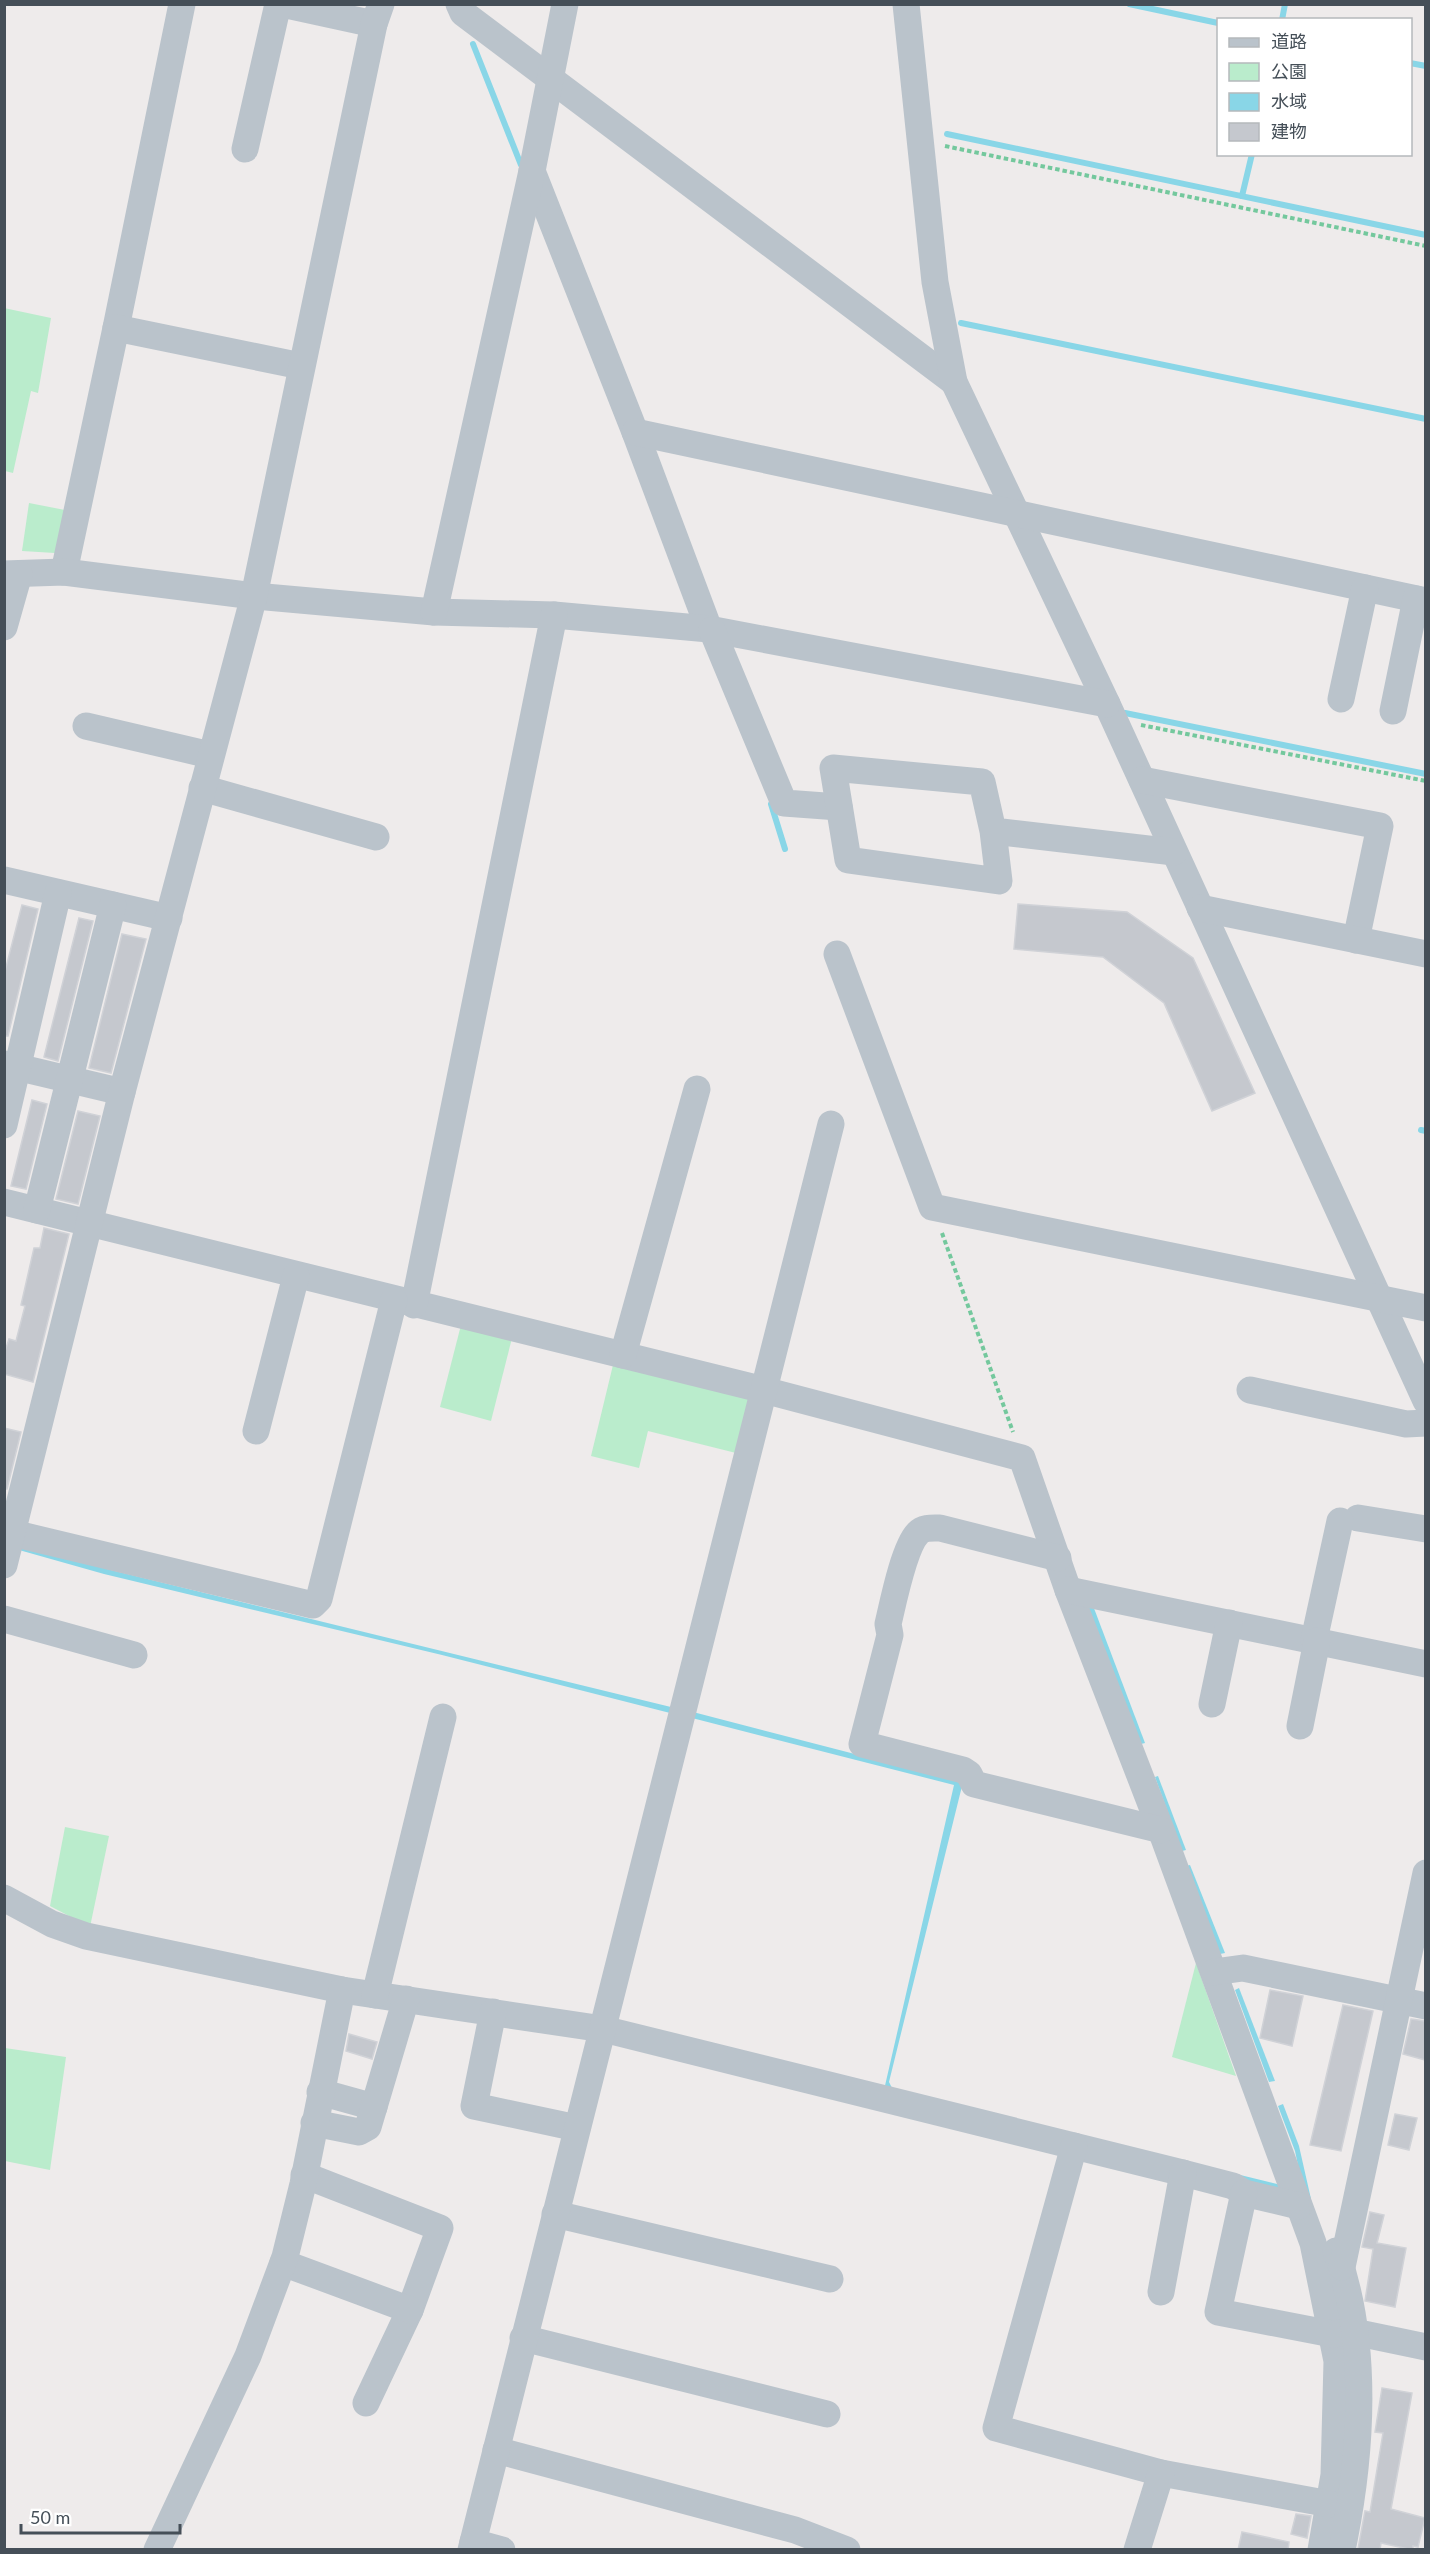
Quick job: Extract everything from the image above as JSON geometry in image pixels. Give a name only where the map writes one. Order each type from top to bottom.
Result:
[{"type":"street","points":[[64,572],[183,4]]},
{"type":"street","points":[[4,1565],[9,1532],[92,1223],[122,1092],[254,596],[377,14],[280,4],[245,149]]},
{"type":"street","points":[[459,4],[463,13],[954,382]]},
{"type":"street","points":[[434,612],[532,171],[565,4]]},
{"type":"street","points":[[906,4],[935,282],[954,382],[1111,712],[1425,1401]]},
{"type":"street","points":[[532,171],[710,630],[784,803],[839,807]]},
{"type":"street","points":[[116,328],[301,366]]},
{"type":"street","points":[[635,432],[1421,600],[1393,711]]},
{"type":"street","points":[[4,627],[12,574],[64,572],[254,596],[434,612],[554,615],[710,630],[1111,712]]},
{"type":"street","points":[[1341,699],[1365,588]]},
{"type":"street","points":[[9,1532],[314,1605],[319,1599],[404,1302],[554,615]]},
{"type":"street","points":[[86,726],[210,755]]},
{"type":"street","points":[[833,768],[982,782],[993,831],[999,880],[848,860],[833,768]]},
{"type":"street","points":[[1142,780],[1380,826],[1356,940]]},
{"type":"street","points":[[202,788],[376,837]]},
{"type":"street","points":[[993,831],[1174,852]]},
{"type":"street","points":[[5,880],[55,884],[171,910]]},
{"type":"street","points":[[55,884],[113,905],[171,910]]},
{"type":"street","points":[[4,1125],[12,1066],[55,884]]},
{"type":"street","points":[[37,1210],[113,905]]},
{"type":"street","points":[[1200,908],[1425,954]]},
{"type":"street","points":[[837,954],[932,1207],[1425,1308]]},
{"type":"street","points":[[12,1066],[122,1092]]},
{"type":"street","points":[[623,1355],[697,1089]]},
{"type":"street","points":[[502,2550],[472,2546],[831,1124]]},
{"type":"street","points":[[4,1202],[764,1390],[1022,1458],[1068,1590],[1214,1972],[1313,2243],[1343,2333],[1359,2421],[1350,2510],[1342,2550]]},
{"type":"street","points":[[256,1431],[296,1276]]},
{"type":"street","points":[[1250,1390],[1406,1424],[1425,1422]]},
{"type":"street","points":[[1300,1726],[1315,1640],[1349,1520],[1425,1529]]},
{"type":"street","points":[[1058,1558],[940,1528],[929,1527],[919,1531],[910,1545],[888,1624],[890,1635],[862,1744],[963,1770],[969,1774],[974,1784],[1161,1830]]},
{"type":"street","points":[[1068,1590],[1425,1664]]},
{"type":"street","points":[[4,1619],[134,1655]]},
{"type":"street","points":[[1212,1704],[1229,1623]]},
{"type":"street","points":[[375,1995],[443,1717]]},
{"type":"street","points":[[1321,2550],[1335,2475],[1337,2361],[1343,2333],[1342,2267],[1425,1873]]},
{"type":"street","points":[[4,1899],[52,1924],[86,1936],[342,1990],[603,2029],[1183,2173],[1233,2186],[1244,2193],[1299,2206]]},
{"type":"street","points":[[1214,1972],[1243,1968],[1425,2006]]},
{"type":"street","points":[[157,2550],[248,2356],[283,2263],[304,2175],[342,1990]]},
{"type":"street","points":[[314,2123],[359,2132],[368,2127],[406,1999]]},
{"type":"street","points":[[493,2012],[474,2106],[577,2128]]},
{"type":"street","points":[[320,2092],[374,2107]]},
{"type":"street","points":[[1074,2146],[996,2428],[1161,2473],[1330,2504]]},
{"type":"street","points":[[1161,2292],[1183,2173]]},
{"type":"street","points":[[304,2175],[440,2228],[410,2310],[366,2403]]},
{"type":"street","points":[[1244,2193],[1218,2312],[1425,2347]]},
{"type":"street","points":[[555,2214],[830,2279]]},
{"type":"street","points":[[1313,2243],[1332,2246],[1342,2267]]},
{"type":"street","points":[[283,2263],[410,2310]]},
{"type":"street","points":[[523,2338],[827,2414]]},
{"type":"street","points":[[496,2450],[795,2530],[848,2550]]},
{"type":"street","points":[[1137,2550],[1161,2473]]},
{"type":"path","points":[[920,141],[1425,246]]},
{"type":"path","points":[[1111,712],[1425,781]]},
{"type":"path","points":[[932,1207],[1022,1458]]},
{"type":"green space","points":[[4,308],[51,318],[38,393],[31,391],[13,473],[5,471]]},
{"type":"green space","points":[[29,503],[65,510],[55,553],[22,551]]},
{"type":"green space","points":[[461,1325],[512,1338],[491,1421],[440,1407]]},
{"type":"green space","points":[[613,1365],[753,1400],[740,1454],[648,1431],[639,1468],[591,1456]]},
{"type":"green space","points":[[65,1827],[109,1836],[90,1927],[50,1906]]},
{"type":"green space","points":[[1196,1963],[1236,2076],[1172,2057]]},
{"type":"green space","points":[[5,2048],[66,2057],[50,2170],[5,2161]]},
{"type":"water","points":[[22,1545],[111,1570],[675,1708],[674,1714],[442,1655],[104,1574],[19,1550]]},
{"type":"water","points":[[1092,1603],[1145,1743],[1141,1744],[1086,1604]]},
{"type":"water","points":[[693,1712],[963,1782],[889,2082],[893,2090],[1281,2185],[1280,2192],[884,2090],[954,1785],[692,1718]]},
{"type":"water","points":[[1158,1776],[1186,1850],[1182,1851],[1155,1777]]},
{"type":"water","points":[[1190,1865],[1225,1953],[1220,1954],[1186,1866]]},
{"type":"water","points":[[1239,1988],[1275,2081],[1269,2082],[1235,1990]]},
{"type":"water","points":[[1283,2104],[1299,2146],[1311,2199],[1305,2199],[1295,2151],[1278,2106]]},
{"type":"building","points":[[1018,904],[1127,912],[1193,958],[1255,1093],[1212,1111],[1164,1003],[1103,957],[1014,949]]},
{"type":"building","points":[[22,905],[38,909],[8,1036],[4,1036],[4,975]]},
{"type":"building","points":[[79,918],[93,921],[58,1061],[44,1057]]},
{"type":"building","points":[[122,934],[146,939],[111,1073],[89,1068]]},
{"type":"building","points":[[32,1100],[47,1104],[26,1189],[11,1186]]},
{"type":"building","points":[[78,1111],[100,1116],[78,1204],[56,1199]]},
{"type":"building","points":[[44,1228],[69,1234],[33,1382],[4,1374],[4,1354],[9,1339],[16,1341],[25,1306],[21,1305],[34,1248],[40,1248]]},
{"type":"building","points":[[4,1428],[21,1432],[7,1489],[4,1489]]},
{"type":"building","points":[[1270,1990],[1303,1996],[1292,2046],[1260,2038]]},
{"type":"building","points":[[1343,2005],[1373,2011],[1341,2151],[1310,2145]]},
{"type":"building","points":[[1411,2019],[1425,2021],[1425,2060],[1403,2054]]},
{"type":"building","points":[[349,2034],[377,2042],[372,2059],[346,2051]]},
{"type":"building","points":[[1395,2114],[1417,2118],[1409,2150],[1388,2145]]},
{"type":"building","points":[[1370,2212],[1384,2215],[1377,2243],[1406,2248],[1395,2307],[1365,2301],[1373,2249],[1362,2247]]},
{"type":"building","points":[[1382,2388],[1412,2393],[1391,2509],[1425,2518],[1418,2547],[1413,2546],[1413,2550],[1381,2543],[1380,2550],[1358,2549],[1365,2511],[1370,2512],[1383,2433],[1375,2432]]},
{"type":"building","points":[[1296,2514],[1311,2516],[1307,2538],[1291,2534]]},
{"type":"building","points":[[1242,2532],[1289,2542],[1288,2550],[1238,2550]]},
{"type":"waterway","points":[[1129,4],[1217,23]]},
{"type":"waterway","points":[[1282,18],[1285,4]]},
{"type":"waterway","points":[[473,44],[521,165]]},
{"type":"waterway","points":[[1412,63],[1426,66]]},
{"type":"waterway","points":[[947,134],[1426,235]]},
{"type":"waterway","points":[[1242,196],[1252,156]]},
{"type":"waterway","points":[[961,323],[1426,419]]},
{"type":"waterway","points":[[1125,713],[1426,774]]},
{"type":"waterway","points":[[771,804],[785,849]]},
{"type":"waterway","points":[[1421,1130],[1426,1131]]}]
